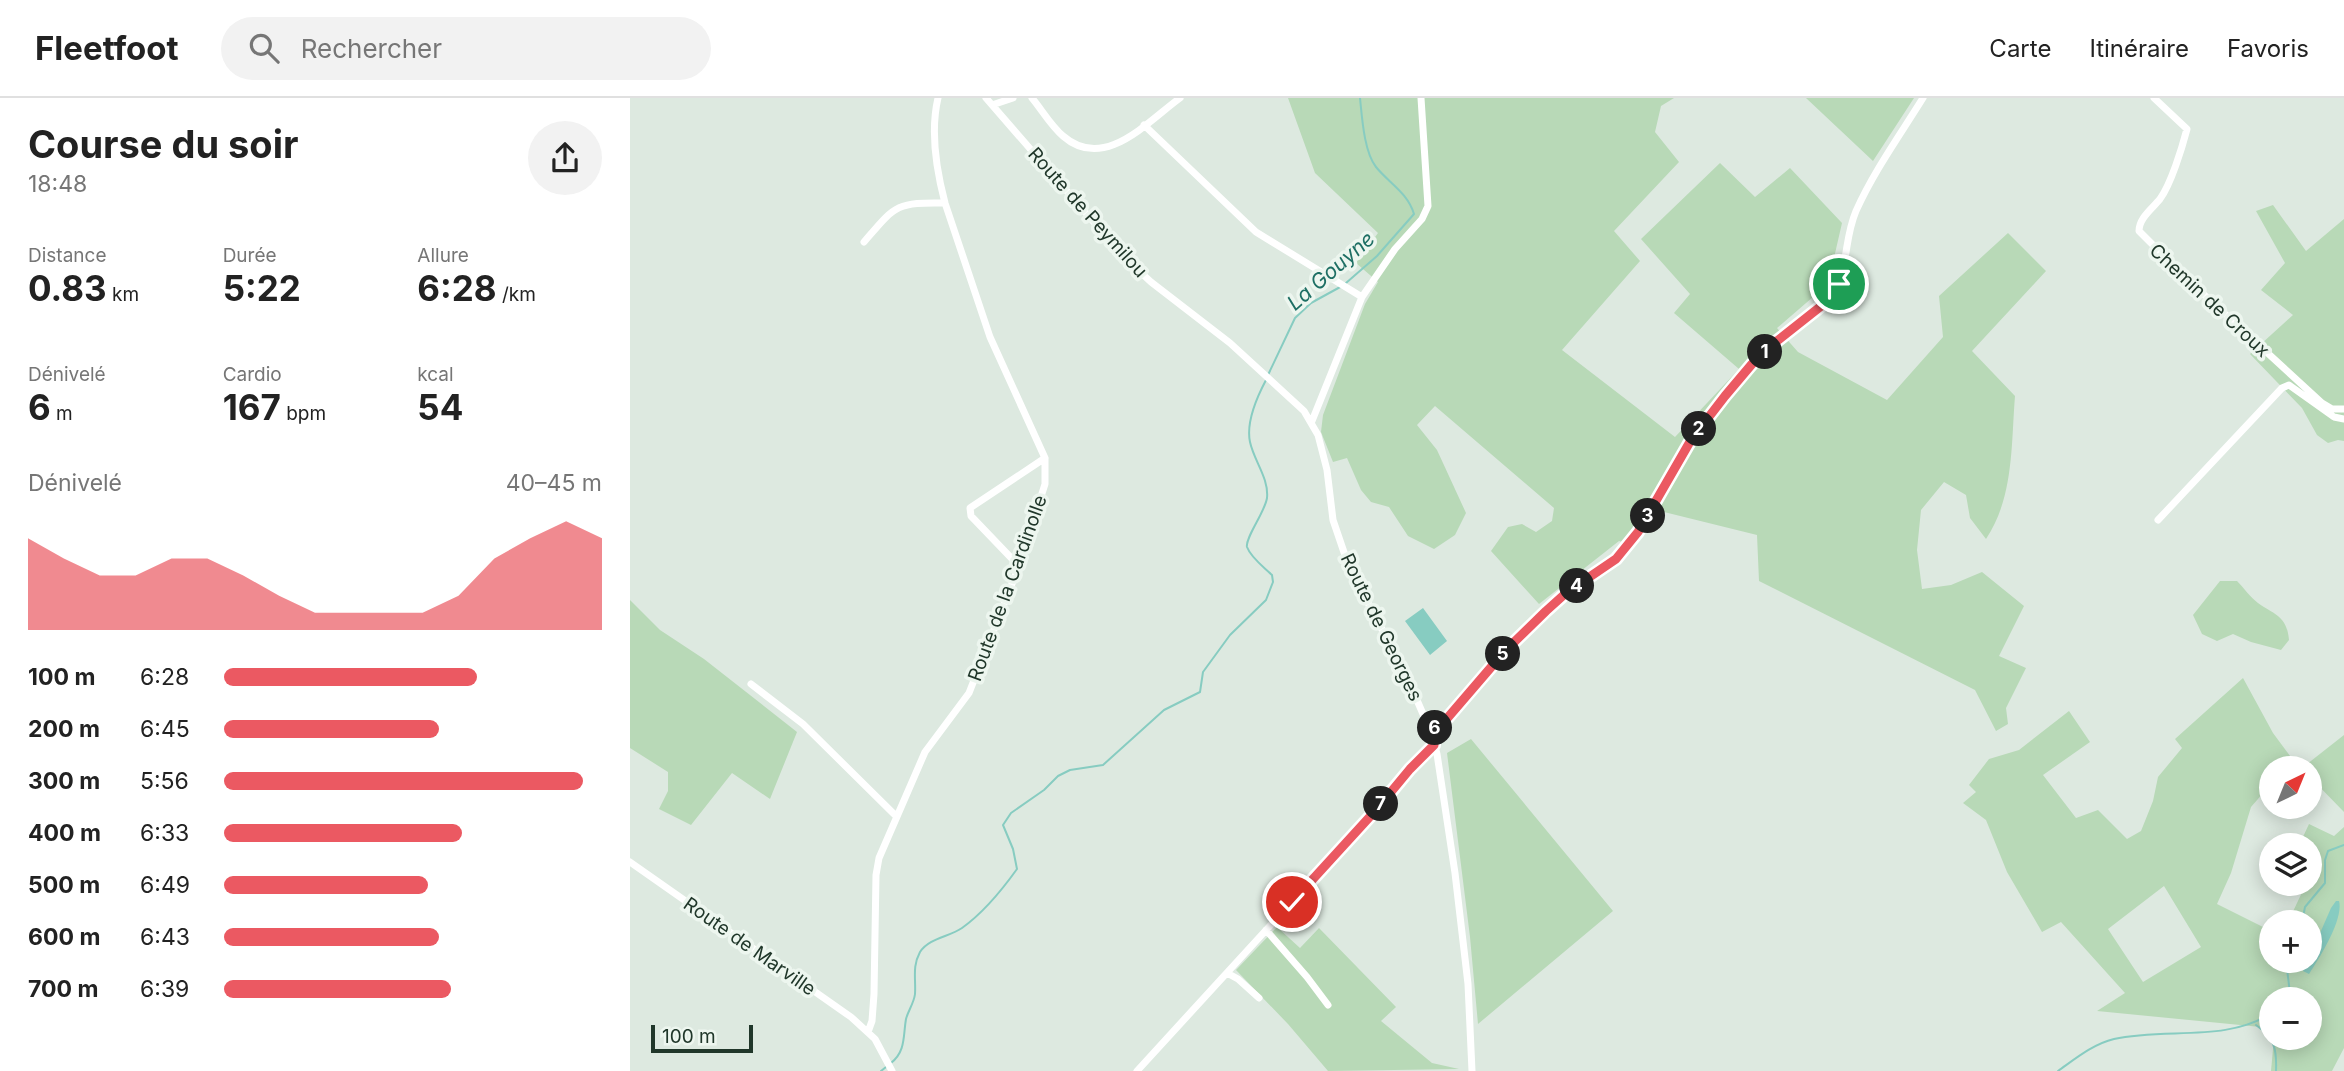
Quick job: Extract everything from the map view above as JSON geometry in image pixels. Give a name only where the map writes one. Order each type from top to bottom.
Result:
[{"type":"street","name":"Route de la Cardinolle","points":[[868,1032],[872,1021],[874,994],[876,875],[879,858],[925,752],[969,693],[1019,566],[1045,484],[1045,458],[990,337],[945,202],[939,180],[933,118],[938,98]]},
{"type":"street","points":[[989,101],[1013,98]]},
{"type":"street","points":[[1032,98],[1064,138],[1084,147],[1108,148],[1123,142],[1180,98]]},
{"type":"street","points":[[1312,421],[1362,297],[1395,249],[1422,219],[1428,206],[1421,98]]},
{"type":"street","points":[[1430,730],[1444,722],[1505,651],[1546,611],[1566,593],[1616,559],[1638,532],[1691,440],[1725,396],[1757,359],[1833,294],[1842,275],[1855,214],[1881,163],[1923,98]]},
{"type":"street","name":"Chemin de Croux","points":[[2154,98],[2187,129],[2166,189],[2142,219],[2139,231],[2189,281],[2322,403],[2332,409],[2344,409]]},
{"type":"street","name":"Route de Peymilou","points":[[989,101],[1125,258],[1262,372]]},
{"type":"street","points":[[1144,125],[1256,232],[1362,297]]},
{"type":"street","points":[[864,242],[899,205],[945,202]]},
{"type":"street","name":"Route de Georges","points":[[1262,372],[1312,421],[1327,470],[1333,520],[1349,567],[1406,675],[1430,730],[1440,768],[1455,873],[1468,984],[1472,1071]]},
{"type":"street","points":[[2158,520],[2282,388],[2289,385],[2334,417],[2344,419]]},
{"type":"street","points":[[1019,566],[971,516],[970,508],[1045,458]]},
{"type":"street","points":[[751,684],[803,724],[896,816]]},
{"type":"street","points":[[1137,1071],[1434,745]]},
{"type":"street","name":"Route de Marville","points":[[630,862],[868,1032],[892,1070]]},
{"type":"street","points":[[1266,930],[1328,1004]]},
{"type":"street","points":[[1227,973],[1259,998]]},
{"type":"green space","points":[[1288,98],[1674,98],[1661,106],[1655,132],[1679,162],[1614,231],[1640,261],[1562,350],[1675,437],[1739,369],[1674,313],[1690,294],[1641,239],[1720,163],[1755,197],[1790,168],[1842,223],[1828,284],[1777,328],[1798,352],[1887,400],[1943,337],[1939,296],[2008,233],[2046,271],[1972,351],[2015,396],[2010,470],[2002,506],[1986,539],[1970,518],[1966,495],[1944,482],[1921,510],[1917,550],[1922,589],[1951,585],[1982,572],[2024,606],[1999,656],[2026,668],[2006,708],[2008,724],[1996,731],[1975,690],[1759,581],[1757,535],[1664,512],[1629,544],[1619,541],[1539,604],[1491,551],[1508,527],[1522,524],[1536,532],[1552,521],[1554,508],[1435,406],[1417,425],[1437,450],[1466,513],[1455,535],[1434,549],[1408,536],[1389,507],[1371,502],[1361,490],[1347,458],[1333,462],[1321,432],[1323,415],[1365,304],[1378,282],[1356,263],[1378,233],[1315,173]]},
{"type":"green space","points":[[1806,98],[1914,98],[1873,161]]},
{"type":"green space","points":[[2273,205],[2306,251],[2344,219],[2344,441],[2328,443],[2317,435],[2302,408],[2250,354],[2293,315],[2261,290],[2285,263],[2256,211]]},
{"type":"green space","points":[[2220,581],[2237,581],[2255,601],[2283,621],[2289,640],[2281,650],[2233,634],[2217,641],[2202,634],[2193,615]]},
{"type":"green space","points":[[630,600],[660,630],[704,659],[797,732],[770,799],[732,773],[691,825],[659,809],[668,791],[668,772],[630,748]]},
{"type":"green space","points":[[2243,678],[2273,733],[2290,756],[2259,756],[2259,798],[2251,807],[2231,873],[2217,904],[2259,925],[2259,973],[2322,973],[2322,910],[2294,910],[2300,896],[2322,896],[2322,833],[2305,833],[2309,824],[2334,836],[2344,827],[2344,1048],[2332,1071],[2271,1071],[2273,1050],[2322,1050],[2322,987],[2259,987],[2259,1027],[2097,1011],[2125,993],[2061,922],[2042,932],[2007,872],[1986,820],[1963,803],[1976,792],[1969,785],[1989,759],[2019,750],[2069,711],[2090,742],[2043,775],[2076,818],[2098,810],[2127,839],[2141,831],[2153,801],[2158,777],[2182,748],[2175,739]],"holes":[[[2164,886],[2201,947],[2143,982],[2108,929]]]},
{"type":"green space","points":[[2344,735],[2344,812],[2322,789],[2322,756],[2317,756]]},
{"type":"green space","points":[[1471,739],[1613,911],[1478,1024],[1447,753]]},
{"type":"green space","points":[[1277,927],[1300,948],[1319,928],[1396,1007],[1381,1021],[1432,1063],[1459,1069],[1328,1071],[1236,970]]},
{"type":"water","points":[[1423,608],[1447,641],[1430,655],[1405,621]]},
{"type":"water","points":[[2339,901],[2338,918],[2322,952],[2322,929],[2331,908]]},
{"type":"waterway","name":"La Gouyne","points":[[1346,283],[1377,256],[1414,214],[1403,194],[1372,161],[1364,134],[1360,98]]},
{"type":"waterway","name":"La Gouyne","points":[[1268,375],[1295,318],[1311,303],[1342,286]]},
{"type":"waterway","name":"La Gouyne","points":[[891,1063],[903,1043],[906,1019],[914,997],[915,968],[920,952],[924,947],[970,922],[992,901],[1017,869],[1013,849],[1003,825],[1011,813],[1044,790],[1058,776],[1070,770],[1103,765],[1164,710],[1200,692],[1203,672],[1230,635],[1266,600],[1273,582],[1272,575],[1247,547],[1267,498],[1266,483],[1249,435],[1253,410],[1266,380]]},
{"type":"waterway","points":[[2304,910],[2325,883],[2325,860],[2328,851],[2344,845]]},
{"type":"waterway","points":[[2288,973],[2289,987]]},
{"type":"waterway","points":[[2058,1071],[2106,1041],[2134,1036],[2215,1031],[2235,1028],[2259,1020]]},
{"type":"waterway","points":[[2256,1025],[2267,1034],[2273,1044],[2276,1071]]},
{"type":"waterway","name":"La Gouyne","points":[[881,1071],[886,1067]]},
{"type":"route","points":[[1292,902],[1434,745],[1430,730],[1444,722],[1521,634],[1566,593],[1616,559],[1624,550],[1638,532],[1677,461],[1706,419],[1752,364],[1825,303],[1839,284]]}]
